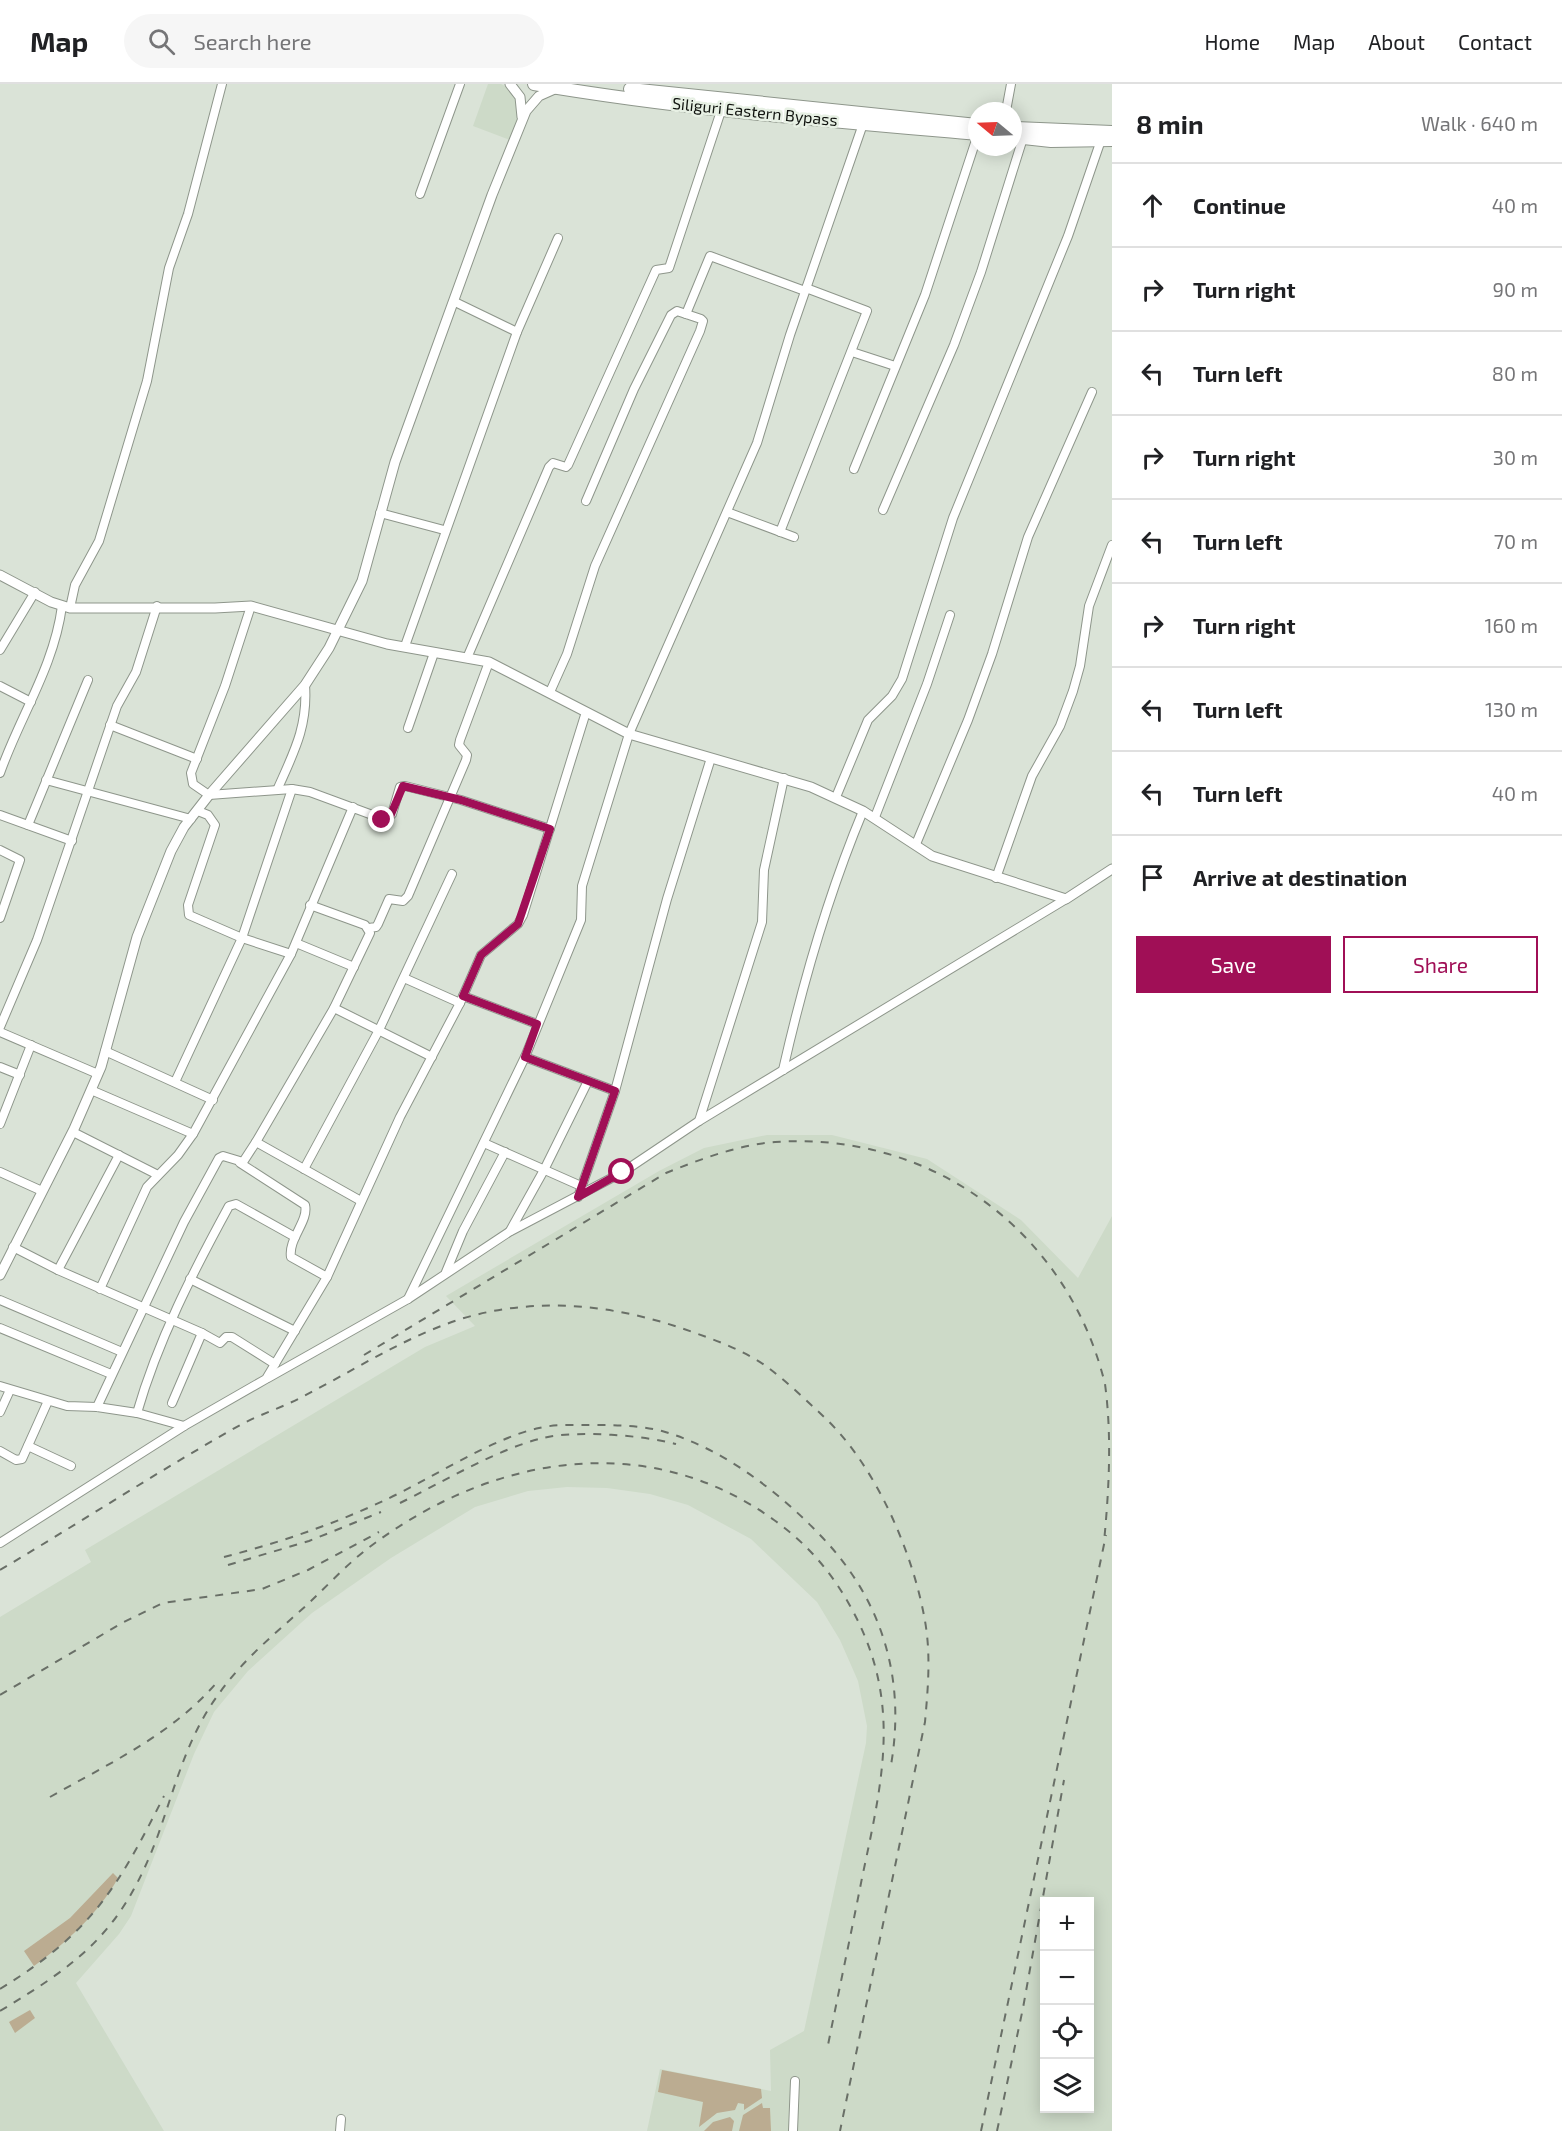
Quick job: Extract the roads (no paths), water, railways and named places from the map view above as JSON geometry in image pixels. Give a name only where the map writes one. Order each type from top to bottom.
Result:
[{"type":"main road","name":"Siliguri Eastern Bypass","points":[[539,84],[722,108],[968,135]]},
{"type":"main road","name":"Siliguri Eastern Bypass","points":[[581,84],[968,124]]},
{"type":"main road","points":[[1022,128],[1112,132]]},
{"type":"main road","points":[[1022,138],[1106,140]]},
{"type":"street","points":[[0,773],[52,657],[66,607],[75,585],[99,541],[147,381],[169,268],[188,214],[222,84]]},
{"type":"street","points":[[420,194],[460,84]]},
{"type":"street","points":[[510,84],[522,104],[522,123]]},
{"type":"street","points":[[1008,102],[1011,84]]},
{"type":"street","points":[[0,1275],[73,1132],[98,1074],[137,937],[171,851],[190,819],[209,795],[305,685],[338,630],[362,581],[380,513],[416,403],[455,302],[492,195],[522,123],[534,101],[557,88]]},
{"type":"street","points":[[467,658],[549,467],[553,463],[568,465],[656,270],[669,268],[722,108]]},
{"type":"street","points":[[408,1299],[525,1057],[581,920],[582,886],[629,734],[757,443],[805,289],[863,124]]},
{"type":"street","points":[[836,797],[868,720],[892,696],[902,679],[953,518],[1106,140]]},
{"type":"street","points":[[854,468],[925,295],[970,156]]},
{"type":"street","points":[[883,510],[954,345],[981,272],[1013,156]]},
{"type":"street","points":[[405,646],[444,530],[517,332],[558,238]]},
{"type":"street","points":[[686,314],[710,256],[867,311],[780,531]]},
{"type":"street","points":[[455,302],[517,332]]},
{"type":"street","points":[[550,692],[567,654],[595,566],[702,325],[701,319],[677,311],[671,315],[634,389],[586,501]]},
{"type":"street","points":[[852,352],[895,366]]},
{"type":"street","points":[[916,844],[968,720],[992,654],[1028,537],[1092,392]]},
{"type":"street","points":[[727,512],[794,537]]},
{"type":"street","points":[[380,513],[444,530]]},
{"type":"street","points":[[996,878],[1029,783],[1060,726],[1073,691],[1080,666],[1089,606],[1112,545]]},
{"type":"street","points":[[0,575],[66,607],[215,608],[251,606],[434,653],[489,662],[629,734],[784,778],[836,797],[875,817],[932,856],[996,878],[1066,898]]},
{"type":"street","points":[[0,650],[35,592]]},
{"type":"street","points":[[0,1027],[37,940],[110,725],[121,697],[136,672],[157,606]]},
{"type":"street","points":[[251,606],[225,686],[190,778],[193,784],[209,795],[278,788],[292,789],[354,807],[382,820],[389,819],[403,786],[451,798],[550,829]]},
{"type":"street","points":[[875,817],[927,684],[950,615]]},
{"type":"street","points":[[408,728],[434,653]]},
{"type":"street","points":[[310,904],[369,928],[376,927],[389,899],[403,901],[408,896],[451,798],[467,755],[459,745],[460,740],[489,662]]},
{"type":"street","points":[[28,825],[88,680]]},
{"type":"street","points":[[278,788],[303,728],[307,710],[305,685]]},
{"type":"street","points":[[0,686],[31,702]]},
{"type":"street","points":[[266,1379],[327,1277],[361,1201],[481,955],[518,924],[586,712]]},
{"type":"street","points":[[110,725],[197,759]]},
{"type":"street","points":[[578,1197],[615,1091],[667,899],[711,758]]},
{"type":"street","points":[[699,1121],[762,922],[764,870],[784,778]]},
{"type":"street","points":[[46,780],[190,819]]},
{"type":"street","points":[[176,1082],[242,938],[292,789]]},
{"type":"street","points":[[100,1289],[138,1204],[158,1175],[178,1155],[193,1134],[291,954],[310,904],[354,807]]},
{"type":"street","points":[[198,811],[213,820],[215,831],[188,905],[189,915],[242,938],[291,954]]},
{"type":"street","points":[[783,1070],[796,1012],[826,908],[863,811]]},
{"type":"street","points":[[0,815],[72,841]]},
{"type":"street","points":[[0,850],[20,860],[0,918]]},
{"type":"street","points":[[0,1543],[184,1426],[408,1299],[509,1232],[622,1172],[699,1121],[1112,869]]},
{"type":"street","points":[[304,1169],[379,1030],[452,874]]},
{"type":"street","points":[[240,1163],[246,1160],[334,1008],[370,933],[369,928]]},
{"type":"street","points":[[296,943],[354,967]]},
{"type":"street","points":[[404,978],[461,1000],[537,1024]]},
{"type":"street","points":[[334,1008],[432,1057]]},
{"type":"street","points":[[0,1032],[98,1074]]},
{"type":"street","points":[[0,1124],[30,1045]]},
{"type":"street","points":[[105,1051],[213,1100]]},
{"type":"street","points":[[525,1057],[615,1091]]},
{"type":"street","points":[[0,1067],[20,1075]]},
{"type":"street","points":[[509,1232],[544,1170],[588,1081]]},
{"type":"street","points":[[91,1090],[193,1134]]},
{"type":"street","points":[[73,1132],[158,1175]]},
{"type":"street","points":[[256,1142],[361,1201]]},
{"type":"street","points":[[484,1143],[581,1186]]},
{"type":"street","points":[[445,1273],[467,1222],[504,1152]]},
{"type":"street","points":[[58,1270],[119,1155]]},
{"type":"street","points":[[97,1407],[184,1222],[215,1164],[223,1156],[240,1163],[305,1204],[306,1212],[295,1237],[291,1257],[327,1277]]},
{"type":"street","points":[[0,1172],[42,1191]]},
{"type":"street","points":[[137,1413],[190,1279],[232,1204],[295,1237]]},
{"type":"street","points":[[13,1247],[58,1270],[202,1333],[217,1343],[226,1337],[232,1337],[275,1364]]},
{"type":"street","points":[[190,1279],[295,1331]]},
{"type":"street","points":[[0,1300],[122,1352]]},
{"type":"street","points":[[0,1328],[111,1374]]},
{"type":"street","points":[[172,1402],[202,1333]]},
{"type":"street","points":[[0,1386],[67,1406],[97,1407],[137,1413],[184,1426]]},
{"type":"street","points":[[0,1412],[10,1390]]},
{"type":"street","points":[[0,1451],[19,1461],[48,1401]]},
{"type":"street","points":[[28,1446],[71,1466]]},
{"type":"street","points":[[793,2131],[795,2081]]},
{"type":"street","points":[[340,2131],[341,2119]]},
{"type":"railway","points":[[364,1355],[666,1173],[679,1168],[733,1149],[775,1142],[833,1143],[888,1154],[939,1174],[985,1202],[1026,1238],[1060,1281],[1087,1330],[1105,1384],[1109,1463],[1104,1542]]},
{"type":"railway","points":[[0,1570],[242,1424],[300,1398],[421,1334],[464,1318],[523,1307],[582,1307],[612,1311],[641,1316],[707,1337],[742,1352],[766,1366],[823,1416],[842,1436],[875,1484],[901,1538],[919,1594],[927,1634],[928,1672],[925,1722],[840,2131]]},
{"type":"railway","points":[[224,1557],[325,1526],[364,1510],[481,1450],[521,1433],[558,1425],[626,1426],[662,1431],[706,1448],[767,1487],[820,1535],[859,1586],[874,1613],[891,1671],[895,1701],[895,1733],[891,1765]]},
{"type":"railway","points":[[400,1503],[489,1458],[543,1438],[573,1434],[609,1435],[646,1438],[676,1444]]},
{"type":"railway","points":[[0,2011],[55,1976],[97,1940],[115,1919],[145,1868],[190,1745],[207,1711],[249,1658],[358,1557],[421,1513],[470,1489],[521,1473],[572,1464],[624,1464],[675,1473],[726,1491],[774,1520],[806,1547],[825,1568],[849,1604],[866,1639],[877,1673],[882,1706],[884,1739],[881,1772],[870,1841],[828,2045]]},
{"type":"railway","points":[[228,1565],[309,1541],[381,1512]]},
{"type":"railway","points":[[0,1695],[122,1623],[163,1603],[262,1589],[308,1570],[379,1532]]},
{"type":"railway","points":[[981,2131],[1106,1535]]},
{"type":"railway","points":[[50,1797],[161,1732],[181,1717],[218,1681]]},
{"type":"railway","points":[[997,2131],[1023,2008],[1064,1780]]},
{"type":"railway","points":[[0,1989],[57,1948],[98,1906],[131,1858],[164,1796]]}]
